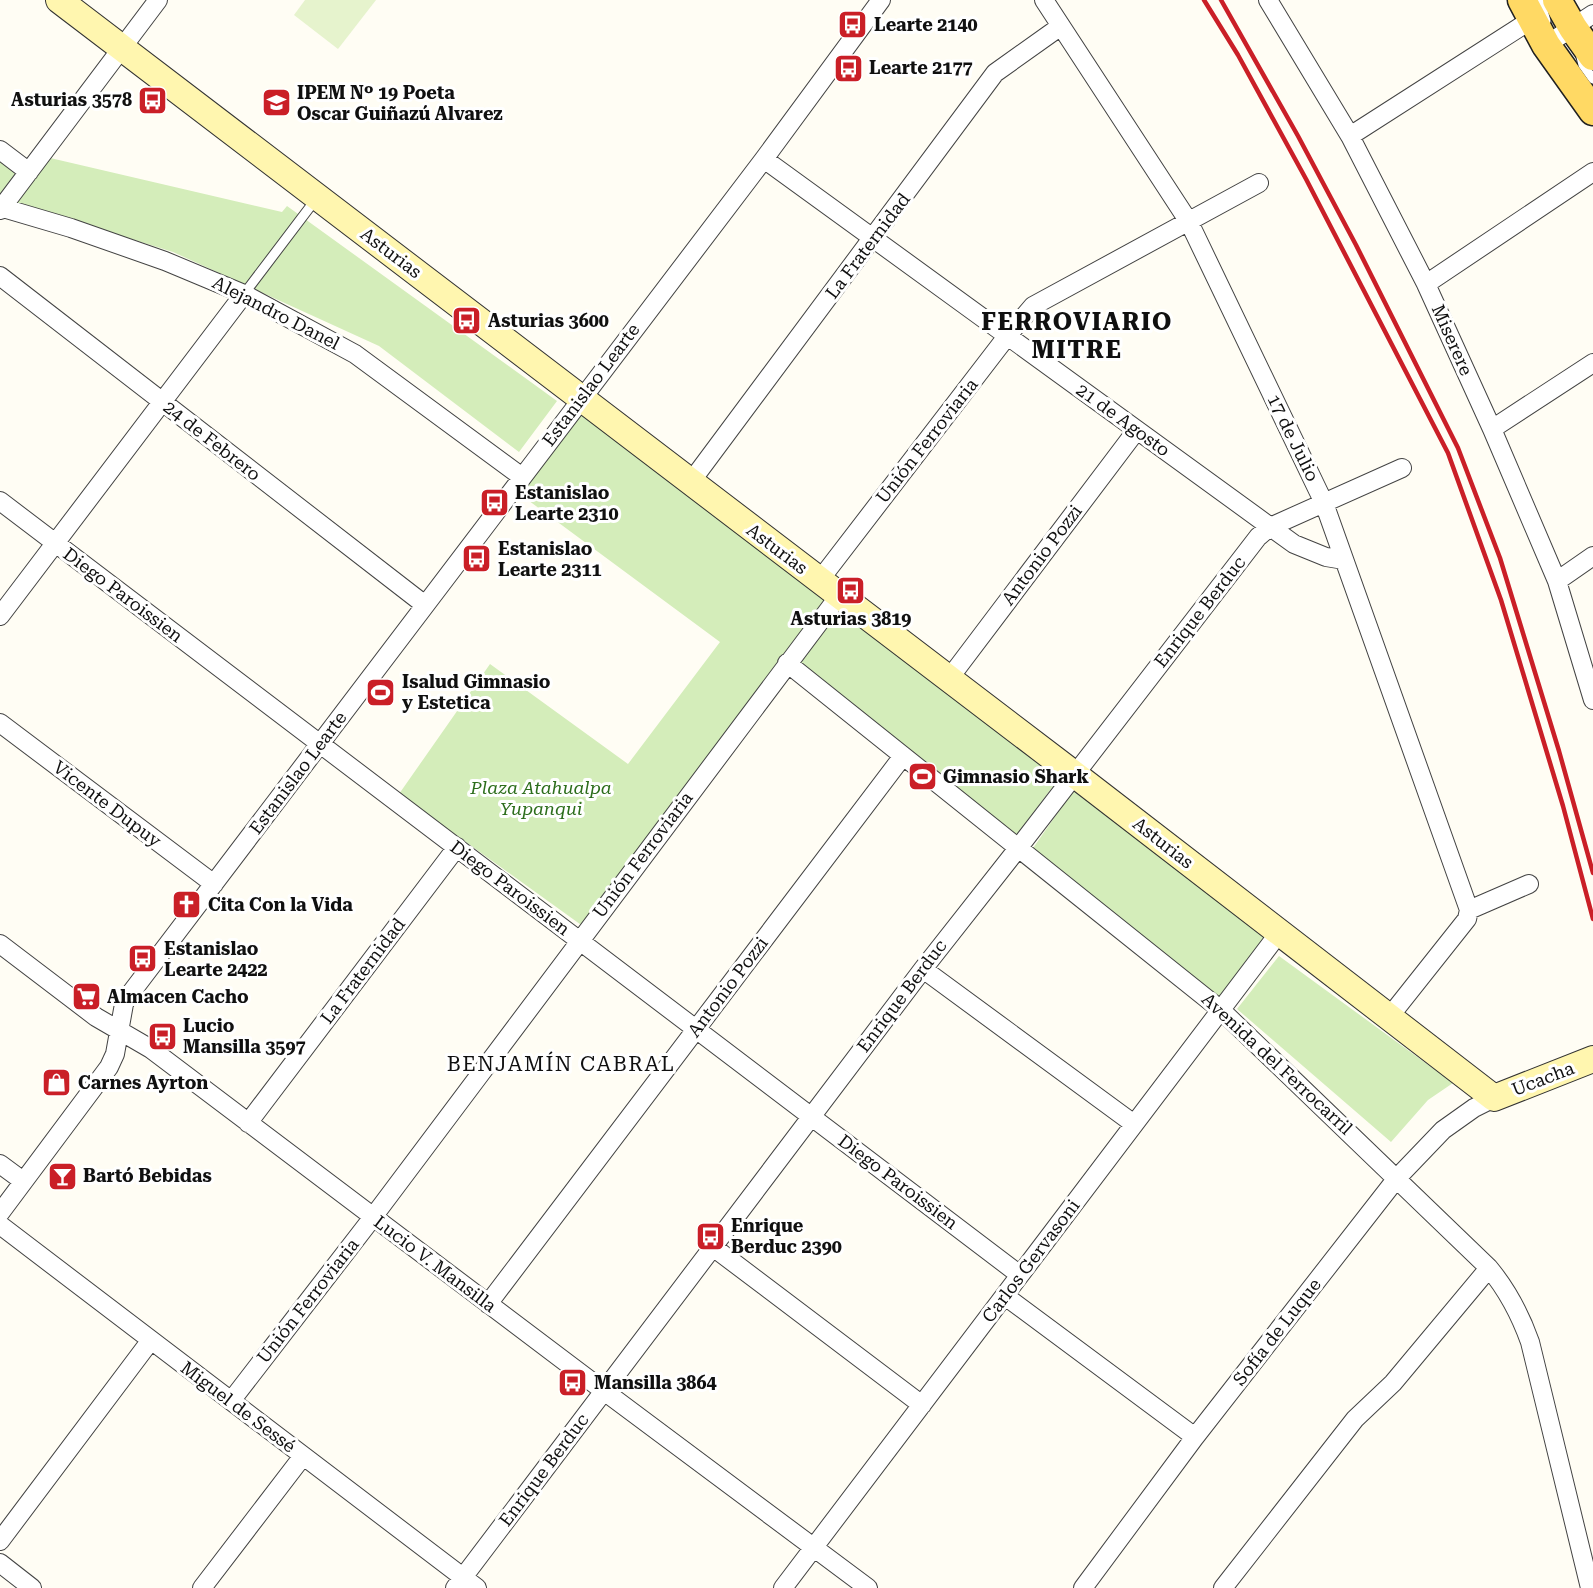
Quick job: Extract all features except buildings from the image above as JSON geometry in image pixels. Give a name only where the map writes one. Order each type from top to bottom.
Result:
[{"type":"main road","points":[[1557,0],[1583,21],[1593,56]]},
{"type":"main road","points":[[1531,7],[1546,45],[1593,111]]},
{"type":"street","name":"Asturias","points":[[59,0],[1074,774],[1494,1098]]},
{"type":"street","points":[[1,208],[158,0]]},
{"type":"street","name":"Estanislao Learte","points":[[0,1213],[109,1067],[115,1054],[127,998],[764,159],[880,0]]},
{"type":"street","name":"17 de Julio","points":[[1044,0],[1189,222],[1324,503],[1469,910]]},
{"type":"street","name":"Miserere","points":[[1268,0],[1350,136],[1426,284],[1492,429],[1557,581],[1593,700]]},
{"type":"street","points":[[1350,136],[1531,7]]},
{"type":"street","points":[[1546,45],[1583,21]]},
{"type":"street","name":"La Fraternidad","points":[[690,483],[995,73],[1061,26]]},
{"type":"street","points":[[0,150],[29,172]]},
{"type":"street","name":"21 de Agosto","points":[[764,159],[1294,544],[1326,557],[1344,560]]},
{"type":"street","points":[[1426,284],[1593,172]]},
{"type":"street","name":"Unión Ferroviaria","points":[[231,1401],[373,1217],[787,663],[829,588],[1008,335],[1034,306],[1259,183]]},
{"type":"street","name":"Alejandro Danel","points":[[1,208],[71,228],[165,261],[244,294],[355,354],[522,477]]},
{"type":"street","name":"24 de Febrero","points":[[0,276],[425,605]]},
{"type":"street","points":[[0,616],[244,294]]},
{"type":"street","points":[[1492,429],[1593,363]]},
{"type":"street","name":"Antonio Pozzi","points":[[948,680],[1136,431]]},
{"type":"street","name":"Enrique Berduc","points":[[465,1584],[604,1391],[811,1116],[1258,537],[1270,526],[1402,468]]},
{"type":"street","name":"Diego Paroissien","points":[[0,501],[1020,1275]]},
{"type":"street","points":[[1557,581],[1593,556]]},
{"type":"street","name":"Avenida del Ferrocarril","points":[[787,663],[1221,1010],[1489,1268],[1505,1287],[1520,1315],[1530,1342],[1590,1588]]},
{"type":"street","name":"Vicente Dupuy","points":[[0,723],[214,884]]},
{"type":"street","name":"Antonio Pozzi","points":[[488,1304],[903,756]]},
{"type":"street","name":"La Fraternidad","points":[[248,1123],[457,847]]},
{"type":"street","points":[[1390,1016],[1467,919],[1469,910],[1529,884]]},
{"type":"street","name":"Carlos Gervasoni","points":[[783,1588],[1279,933]]},
{"type":"street","name":"Lucio V. Mansilla","points":[[0,944],[96,1017],[151,1049],[868,1588]]},
{"type":"street","points":[[923,969],[1134,1124]]},
{"type":"street","name":"Ucacha","points":[[1494,1098],[1593,1059]]},
{"type":"street","name":"Sofía de Luque","points":[[1083,1588],[1195,1437],[1397,1178],[1443,1130],[1474,1108],[1494,1098]]},
{"type":"street","points":[[0,1164],[23,1181]]},
{"type":"street","name":"Miguel de Sessé","points":[[0,1225],[303,1456],[465,1584]]},
{"type":"street","points":[[712,1247],[922,1406]]},
{"type":"street","points":[[1223,1588],[1355,1419],[1393,1383],[1489,1268]]},
{"type":"street","points":[[1005,1296],[1195,1437]]},
{"type":"street","points":[[0,1541],[151,1340]]},
{"type":"street","points":[[202,1588],[303,1456]]},
{"type":"street","points":[[0,1563],[32,1588]]},
{"type":"lane","points":[[1583,21],[1583,65],[1593,79]]},
{"type":"lane","points":[[244,294],[318,197]]},
{"type":"green space","points":[[305,0],[376,0],[338,49],[294,15]]},
{"type":"green space","points":[[0,157],[29,179],[46,157],[282,212],[287,206],[557,401],[519,452],[379,346],[173,252],[0,198]]},
{"type":"green space","name":"Plaza Atahualpa Yupanqui","points":[[583,404],[834,596],[584,927],[399,794],[490,664],[628,764],[720,642],[517,492]]},
{"type":"green space","points":[[839,603],[1062,774],[1014,839],[793,663]]},
{"type":"green space","points":[[1077,785],[1270,934],[1219,1002],[1031,851]]},
{"type":"green space","points":[[1279,956],[1453,1083],[1428,1100],[1391,1142],[1237,1009]]},
{"type":"railway","points":[[1204,0],[1238,55],[1306,179],[1448,453],[1501,600],[1563,806],[1593,919]]},
{"type":"railway","points":[[1221,0],[1298,136],[1356,245],[1458,448],[1500,558],[1559,751],[1593,873]]},
{"type":"place","name":"Learte 2140","points":[[853,25]]},
{"type":"place","name":"Learte 2177","points":[[848,68]]},
{"type":"place","name":"Asturias 3578","points":[[153,100]]},
{"type":"place","name":"IPEM Nº 19 Poeta Oscar Guiñazú Alvarez","points":[[276,103]]},
{"type":"place","name":"Asturias 3600","points":[[467,321]]},
{"type":"place","name":"Estanislao Learte 2310","points":[[494,503]]},
{"type":"place","name":"Estanislao Learte 2311","points":[[477,559]]},
{"type":"place","name":"Asturias 3819","points":[[851,590]]},
{"type":"place","name":"Isalud Gimnasio y Estetica","points":[[381,692]]},
{"type":"place","name":"Gimnasio Shark","points":[[922,777]]},
{"type":"place","name":"Cita Con la Vida","points":[[187,905]]},
{"type":"place","name":"Estanislao Learte 2422","points":[[143,959]]},
{"type":"place","name":"Almacen Cacho","points":[[86,997]]},
{"type":"place","name":"Lucio Mansilla 3597","points":[[162,1036]]},
{"type":"place","name":"Carnes Ayrton","points":[[57,1083]]},
{"type":"place","name":"Bartó Bebidas","points":[[62,1176]]},
{"type":"place","name":"Enrique Berduc 2390","points":[[710,1236]]},
{"type":"place","name":"Mansilla 3864","points":[[573,1383]]},
{"type":"district","name":"FERROVIARIO MITRE","points":[[1077,336]]},
{"type":"district","name":"BENJAMÍN CABRAL","points":[[561,1064]]}]
